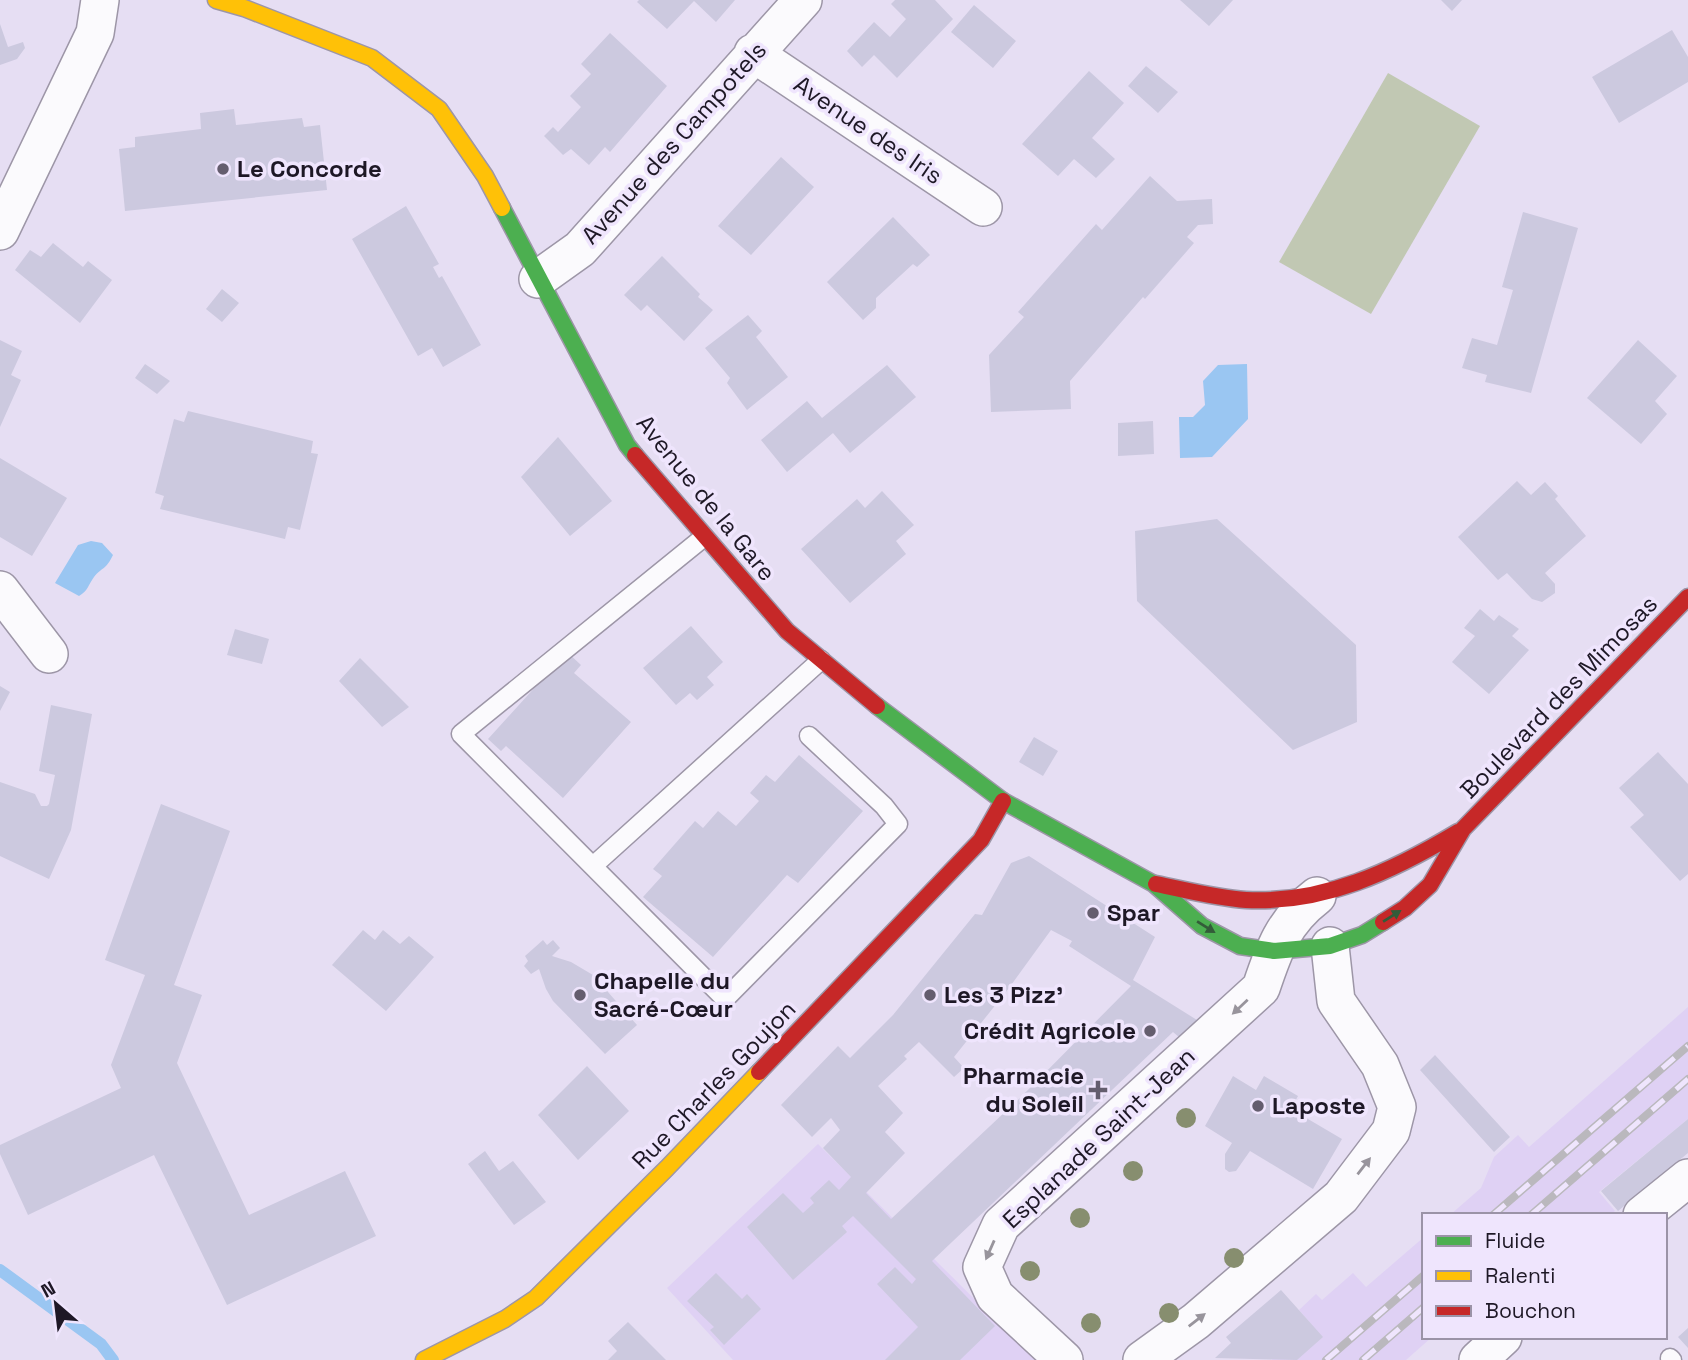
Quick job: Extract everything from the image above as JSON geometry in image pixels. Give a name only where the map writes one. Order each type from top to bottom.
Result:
[{"type":"street","points":[[0,232],[95,33],[100,0]]},
{"type":"street","name":"Avenue de la Gare","points":[[216,0],[245,4],[372,58],[439,109],[485,176],[627,445],[787,631],[850,685],[1003,801],[1154,884],[1202,926],[1240,946],[1274,951]]},
{"type":"street","name":"Avenue des Campotels","points":[[538,279],[580,249],[803,0]]},
{"type":"street","name":"Avenue des Iris","points":[[753,53],[983,207]]},
{"type":"street","points":[[0,590],[49,654]]},
{"type":"street","name":"Boulevard des Mimosas","points":[[1463,829],[1414,859],[1340,890],[1311,923],[1362,935],[1405,908],[1430,885],[1463,829],[1688,597]]},
{"type":"street","name":"Rue Charles Goujon","points":[[424,1360],[505,1319],[536,1298],[667,1168],[981,840],[1003,801]]},
{"type":"street","name":"Avenue de la Gare","points":[[1154,884],[1212,896],[1257,900],[1311,923]]},
{"type":"street","points":[[1142,1360],[1196,1321],[1341,1197],[1391,1131],[1397,1107],[1380,1065],[1336,1001],[1311,923],[1257,900]]},
{"type":"street","name":"Esplanade Saint-Jean","points":[[1064,1360],[995,1296],[982,1267],[1001,1225],[1261,988],[1274,951],[1311,923]]},
{"type":"street","points":[[1644,1213],[1688,1178]]},
{"type":"street","points":[[1478,1360],[1501,1339]]},
{"type":"lane","points":[[704,537],[461,734],[725,999],[898,824],[884,806],[809,736]]},
{"type":"lane","points":[[593,866],[821,660]]},
{"type":"shaded area","points":[[1688,1007],[1688,1119],[1599,1192],[1615,1211],[1452,1213],[1481,1188],[1494,1157],[1518,1135],[1529,1147]]},
{"type":"shaded area","points":[[818,1144],[1036,1360],[733,1360],[667,1288]]},
{"type":"shaded area","points":[[1422,1239],[1422,1339],[1430,1339],[1406,1360],[1271,1360],[1312,1325],[1299,1310],[1316,1294],[1322,1300],[1353,1273],[1366,1287]]},
{"type":"green space","points":[[1388,73],[1480,126],[1371,314],[1279,262]]},
{"type":"water","points":[[1247,364],[1248,419],[1212,457],[1180,458],[1179,417],[1193,417],[1205,405],[1203,381],[1218,365]]},
{"type":"water","points":[[91,541],[102,543],[113,555],[79,596],[55,583],[78,545]]},
{"type":"building","points":[[735,0],[716,22],[694,1],[667,29],[637,2]]},
{"type":"building","points":[[895,0],[935,0],[953,19],[897,78],[874,55],[862,67],[847,51],[874,22],[890,37],[906,19],[891,4]]},
{"type":"building","points":[[1180,0],[1233,0],[1209,26]]},
{"type":"building","points":[[1441,0],[1462,0],[1452,11]]},
{"type":"building","points":[[974,5],[1016,41],[993,68],[951,32]]},
{"type":"building","points":[[0,24],[8,47],[23,42],[25,48],[17,59],[0,65]]},
{"type":"building","points":[[1672,30],[1688,57],[1688,82],[1619,123],[1592,77]]},
{"type":"building","points":[[610,33],[667,86],[610,152],[605,147],[589,165],[571,149],[563,155],[544,136],[553,127],[558,132],[581,107],[570,96],[591,74],[581,64]]},
{"type":"building","points":[[1146,66],[1178,92],[1158,113],[1128,86]]},
{"type":"building","points":[[1089,71],[1124,103],[1092,138],[1115,159],[1096,178],[1074,159],[1058,176],[1022,144]]},
{"type":"building","name":"Le Concorde","points":[[234,109],[236,125],[302,118],[304,127],[320,125],[327,190],[125,211],[119,149],[135,147],[135,137],[201,129],[200,113]]},
{"type":"building","points":[[781,157],[814,187],[751,255],[718,226]]},
{"type":"building","points":[[1150,176],[1177,201],[1212,199],[1213,224],[1198,225],[1187,237],[1194,243],[1070,381],[1071,409],[991,412],[989,355],[1024,317],[1018,312],[1096,224],[1102,230]]},
{"type":"building","points":[[406,206],[439,264],[433,267],[439,278],[442,276],[481,345],[443,367],[432,348],[418,356],[352,239]]},
{"type":"building","points":[[1523,212],[1578,228],[1531,393],[1485,382],[1487,375],[1462,368],[1472,338],[1497,345],[1513,290],[1502,287]]},
{"type":"building","points":[[893,217],[930,255],[917,267],[913,264],[876,298],[876,308],[863,320],[827,282]]},
{"type":"building","points":[[53,243],[83,267],[88,261],[112,280],[80,323],[15,270],[30,250],[41,257]]},
{"type":"building","points":[[662,256],[713,310],[684,341],[647,305],[641,311],[624,295]]},
{"type":"building","points":[[222,289],[239,303],[222,322],[206,309]]},
{"type":"building","points":[[748,315],[762,331],[756,337],[788,377],[747,410],[727,383],[730,378],[705,348]]},
{"type":"building","points":[[0,340],[22,351],[11,375],[21,380],[0,427]]},
{"type":"building","points":[[1638,340],[1677,376],[1655,401],[1667,414],[1641,444],[1587,398]]},
{"type":"building","points":[[145,364],[170,381],[157,394],[135,378]]},
{"type":"building","points":[[887,365],[916,397],[850,453],[833,433],[787,472],[761,440],[807,401],[822,418]]},
{"type":"building","points":[[188,411],[313,441],[311,453],[318,454],[300,530],[288,527],[285,539],[160,509],[164,496],[155,493],[174,419],[184,422]]},
{"type":"building","points":[[1153,421],[1154,454],[1118,456],[1118,423]]},
{"type":"building","points":[[558,437],[612,501],[570,536],[521,477]]},
{"type":"building","points":[[0,458],[67,498],[32,556],[0,537]]},
{"type":"building","points":[[1517,481],[1531,495],[1545,482],[1558,496],[1555,499],[1586,536],[1545,573],[1555,584],[1555,593],[1542,602],[1532,599],[1507,573],[1498,580],[1458,537]]},
{"type":"building","points":[[882,491],[914,525],[896,541],[906,554],[850,603],[801,549],[857,499],[865,508]]},
{"type":"building","points":[[1217,519],[1356,645],[1357,722],[1293,750],[1137,601],[1135,531]]},
{"type":"building","points":[[1480,609],[1494,621],[1499,615],[1519,629],[1512,636],[1529,650],[1489,694],[1452,662],[1475,636],[1464,628]]},
{"type":"building","points":[[691,626],[723,662],[707,677],[714,685],[697,700],[690,693],[676,705],[643,668]]},
{"type":"building","points":[[235,629],[269,639],[262,664],[227,655]]},
{"type":"building","points":[[567,652],[581,665],[574,673],[631,722],[563,798],[506,746],[501,751],[488,739]]},
{"type":"building","points":[[360,658],[409,707],[382,727],[339,681]]},
{"type":"building","points":[[0,686],[10,692],[0,711]]},
{"type":"building","points":[[51,705],[92,714],[71,830],[49,879],[0,856],[0,782],[35,794],[41,806],[49,804],[55,775],[39,771]]},
{"type":"building","points":[[1034,737],[1058,751],[1043,776],[1019,762]]},
{"type":"building","points":[[1658,752],[1688,784],[1688,874],[1680,881],[1630,827],[1644,815],[1619,788]]},
{"type":"building","points":[[799,755],[863,811],[798,883],[787,875],[713,957],[643,897],[662,876],[653,869],[695,821],[703,828],[718,811],[736,826],[759,801],[750,793],[766,775],[775,782]]},
{"type":"building","points":[[161,804],[230,831],[174,985],[202,995],[177,1063],[249,1215],[345,1171],[376,1236],[227,1305],[154,1155],[28,1215],[0,1154],[0,1145],[121,1088],[111,1065],[145,975],[105,960]]},
{"type":"building","points":[[1029,856],[1155,937],[1133,980],[1205,1025],[1186,1043],[1173,1032],[932,1261],[995,1326],[960,1360],[885,1360],[918,1327],[877,1284],[895,1267],[912,1284],[916,1279],[853,1216],[842,1226],[847,1232],[793,1280],[747,1227],[783,1193],[803,1213],[814,1203],[810,1198],[829,1180],[839,1190],[851,1177],[823,1148],[840,1130],[831,1118],[812,1137],[781,1105],[838,1046],[850,1058],[893,1015],[975,914],[982,915],[1011,863]],"holes":[[[1051,930],[1072,941],[1069,946],[1131,986],[1022,1096],[891,1219],[866,1193],[905,1153],[885,1132],[903,1113],[878,1086],[907,1059],[904,1056],[919,1042],[954,1077],[964,1068],[954,1057]]]},
{"type":"building","points":[[363,930],[375,940],[383,930],[400,944],[409,936],[434,957],[386,1011],[332,965]]},
{"type":"building","name":"Chapelle du Sacré-Cœur","points":[[543,940],[547,945],[553,940],[560,948],[552,956],[571,962],[593,975],[637,1025],[605,1054],[553,1001],[539,969],[531,974],[524,966],[528,961],[525,956]]},
{"type":"building","points":[[1435,1055],[1510,1137],[1494,1152],[1420,1070]]},
{"type":"building","points":[[587,1066],[629,1111],[578,1160],[538,1115]]},
{"type":"building","points":[[1233,1076],[1256,1090],[1264,1076],[1298,1096],[1291,1109],[1342,1139],[1313,1189],[1250,1151],[1236,1171],[1229,1172],[1225,1169],[1225,1154],[1232,1143],[1205,1126]]},
{"type":"building","points":[[1688,1119],[1688,1153],[1618,1211],[1601,1191]]},
{"type":"building","points":[[485,1151],[499,1171],[513,1161],[546,1202],[514,1225],[468,1164]]},
{"type":"building","points":[[716,1273],[742,1299],[747,1294],[761,1309],[724,1345],[710,1330],[714,1327],[687,1301]]},
{"type":"building","points":[[1281,1290],[1323,1337],[1297,1360],[1215,1358],[1231,1343],[1226,1337]]},
{"type":"building","points":[[628,1322],[666,1360],[608,1360],[617,1351],[608,1341]]},
{"type":"building","points":[[1688,1328],[1688,1348],[1678,1337]]},
{"type":"waterway","points":[[0,1270],[101,1344],[113,1360]]},
{"type":"railway","points":[[1495,1213],[1688,1046]]},
{"type":"railway","points":[[1533,1213],[1688,1079]]},
{"type":"railway","points":[[1326,1360],[1422,1277]]},
{"type":"railway","points":[[1363,1360],[1422,1309]]},
{"type":"traffic: fast","points":[[502,208],[627,445],[635,455]]},
{"type":"traffic: fast","points":[[877,706],[1003,801],[1154,884],[1202,926],[1240,946],[1274,951],[1330,946],[1362,935],[1383,922]]},
{"type":"traffic: slow","points":[[216,0],[244,8],[372,58],[439,109],[485,176],[502,208]]},
{"type":"traffic: slow","points":[[424,1360],[505,1319],[536,1298],[759,1072]]},
{"type":"traffic: jam","points":[[635,455],[787,631],[877,706]]},
{"type":"traffic: jam","points":[[1383,922],[1405,908],[1430,885],[1463,829],[1688,597]]},
{"type":"traffic: jam","points":[[759,1072],[981,840],[1003,801]]},
{"type":"traffic: jam","points":[[1156,884],[1246,900],[1303,897],[1330,891],[1383,872],[1458,832]]},
{"type":"place","name":"Le Concorde","points":[[223,169]]},
{"type":"place","name":"Spar","points":[[1093,913]]},
{"type":"place","name":"Chapelle du Sacré-Cœur","points":[[580,995]]},
{"type":"place","name":"Les 3 Pizz'","points":[[930,995]]},
{"type":"place","name":"Crédit Agricole","points":[[1150,1031]]},
{"type":"place","name":"Pharmacie du Soleil","points":[[1098,1090]]},
{"type":"place","name":"Laposte","points":[[1258,1106]]}]
